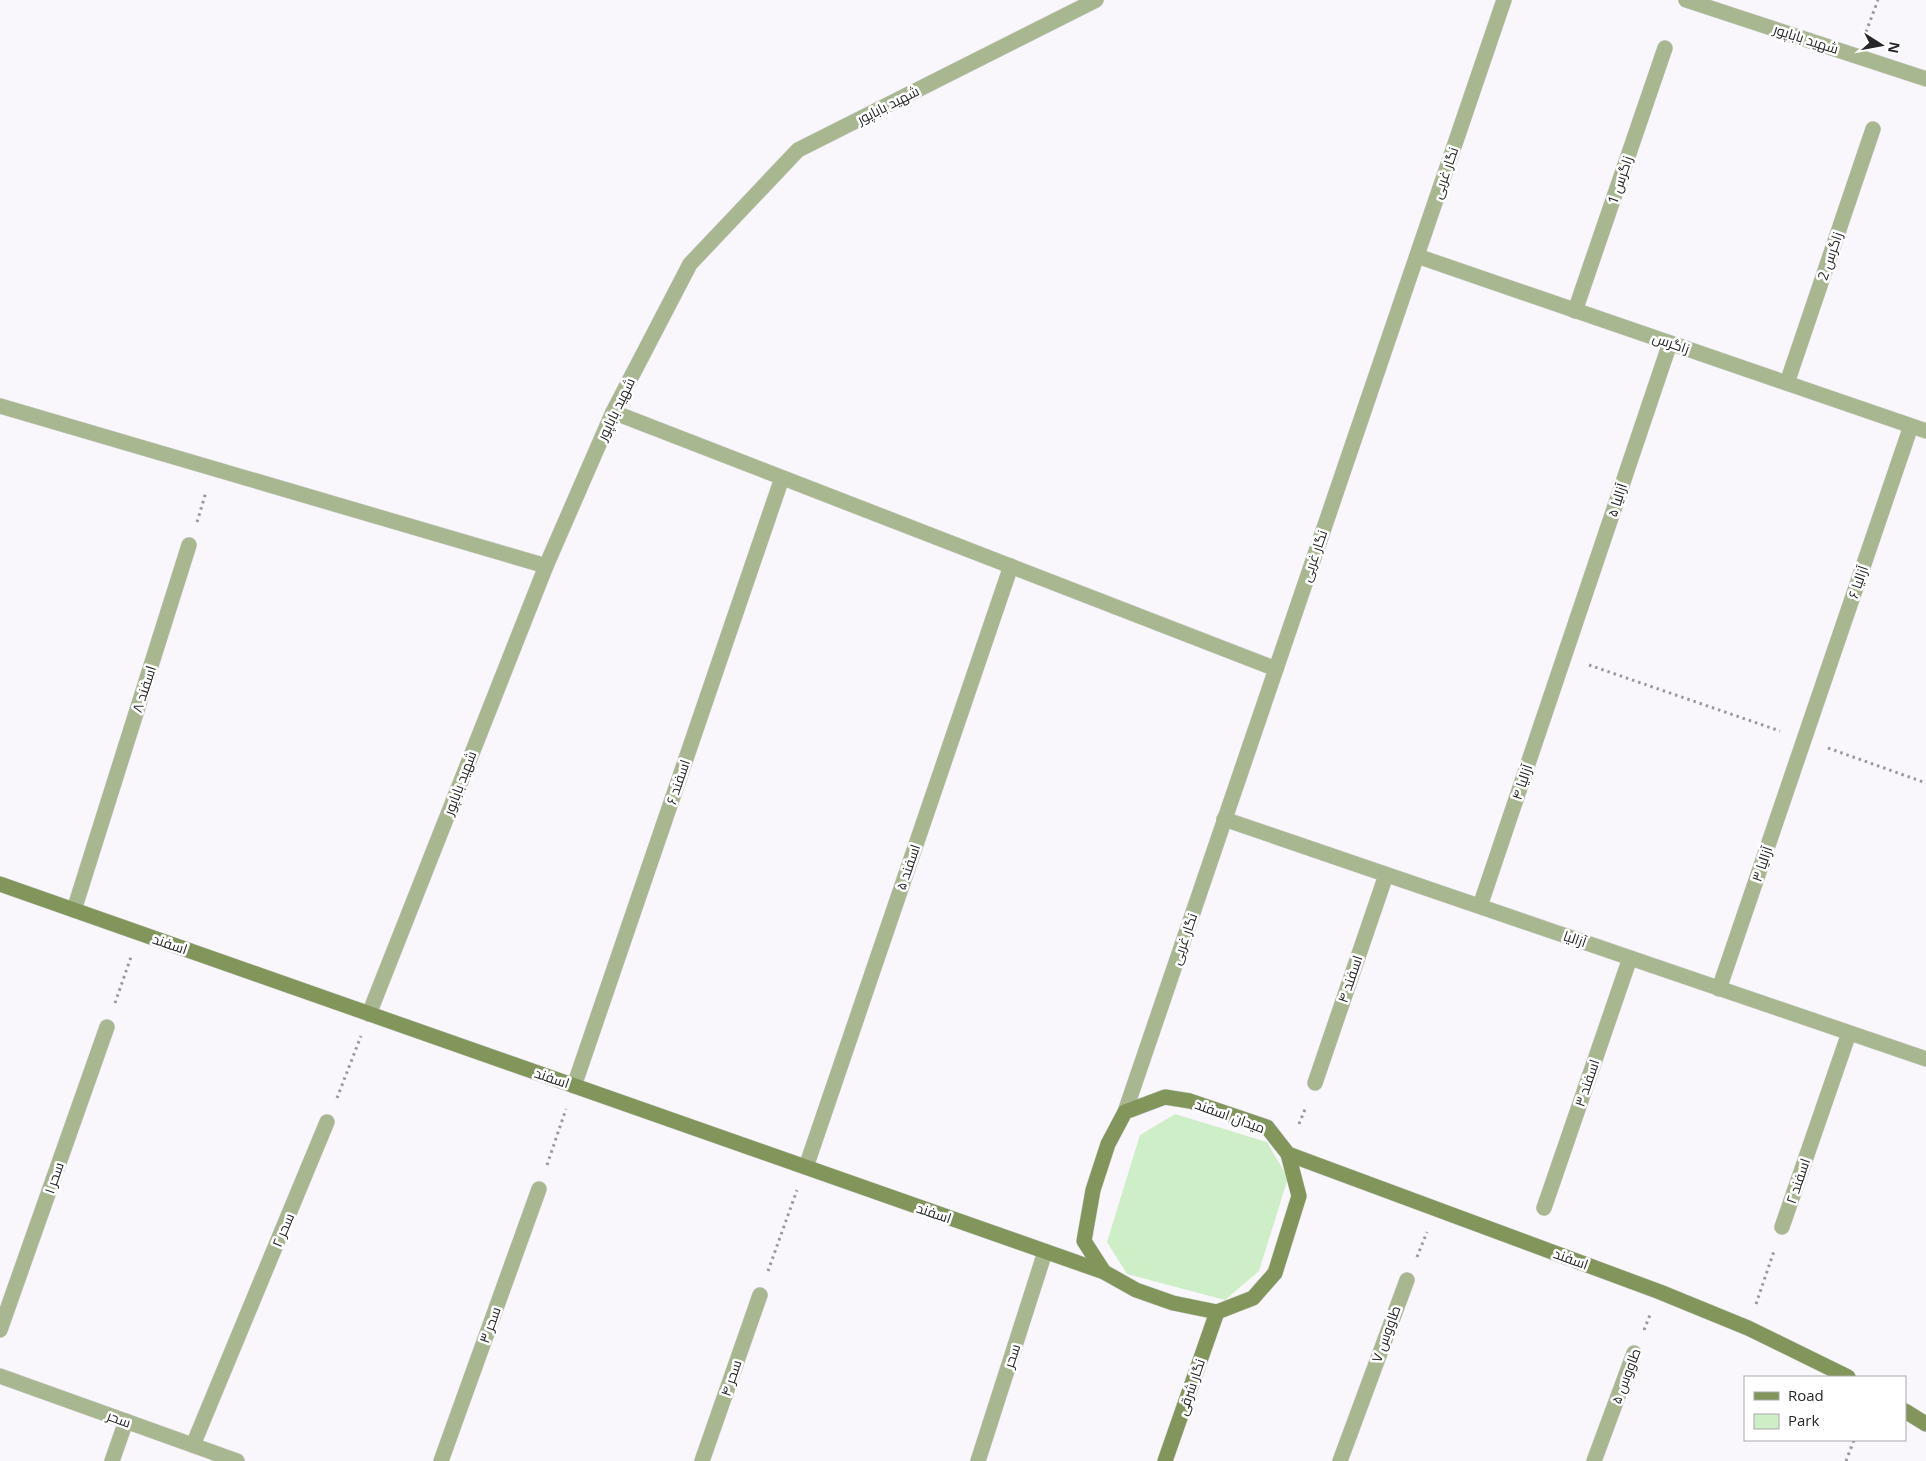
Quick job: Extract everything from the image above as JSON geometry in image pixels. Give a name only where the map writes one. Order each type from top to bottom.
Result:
[{"type":"street","name":"شهید باباپور","points":[[369,1014],[546,566],[614,412],[690,264],[798,150],[1096,0]]},
{"type":"street","name":"نگار غربی","points":[[1125,1112],[1504,0]]},
{"type":"street","name":"شهید باباپور","points":[[1686,0],[1926,80]]},
{"type":"street","name":"زاگرس 1","points":[[1575,311],[1665,48]]},
{"type":"street","name":"زاگرس 2","points":[[1787,383],[1873,129]]},
{"type":"street","name":"زاگرس","points":[[1416,256],[1919,428]]},
{"type":"street","name":"آزالیا ۵","points":[[1565,657],[1670,343]]},
{"type":"street","points":[[0,406],[546,566]]},
{"type":"street","points":[[614,412],[1276,669]]},
{"type":"street","name":"آزالیا ۶","points":[[1805,739],[1919,428]]},
{"type":"street","name":"اسفند ۶","points":[[574,1086],[782,478]]},
{"type":"street","name":"اسفند ۸","points":[[74,910],[189,545]]},
{"type":"street","name":"اسفند ۵","points":[[806,1167],[1011,566]]},
{"type":"street","name":"آزالیا ۴","points":[[1480,906],[1565,657]]},
{"type":"street","name":"آزالیا ۳","points":[[1719,989],[1805,739]]},
{"type":"street","name":"آزالیا","points":[[1224,819],[1926,1059]]},
{"type":"street","name":"اسفند ۴","points":[[1315,1083],[1386,874]]},
{"type":"street","name":"اسفند","points":[[0,884],[1104,1272]]},
{"type":"street","name":"اسفند ۳","points":[[1544,1208],[1630,958]]},
{"type":"street","name":"سحر ۱","points":[[0,1330],[107,1027]]},
{"type":"street","name":"اسفند ۲","points":[[1782,1227],[1849,1033]]},
{"type":"street","name":"میدان اسفند","points":[[1125,1112],[1164,1097],[1190,1101],[1268,1127],[1288,1154],[1299,1196],[1275,1273],[1253,1298],[1217,1312]]},
{"type":"street","points":[[1125,1112],[1108,1144],[1093,1190],[1084,1241],[1104,1272],[1136,1290],[1173,1303],[1217,1312]]},
{"type":"street","name":"سحر ۲","points":[[193,1445],[328,1122]]},
{"type":"street","name":"اسفند","points":[[1288,1154],[1660,1292],[1748,1328],[1846,1376]]},
{"type":"street","name":"سحر ۳","points":[[441,1461],[539,1189]]},
{"type":"street","name":"سحر","points":[[978,1461],[1045,1252]]},
{"type":"street","name":"طاووس ۷","points":[[1340,1461],[1406,1280]]},
{"type":"street","name":"سحر ۴","points":[[702,1461],[760,1295]]},
{"type":"street","name":"نگار شرقی","points":[[1164,1461],[1217,1312]]},
{"type":"street","name":"طاووس ۵","points":[[1594,1461],[1634,1353]]},
{"type":"street","name":"سحر","points":[[0,1376],[237,1461]]},
{"type":"street","points":[[1906,1412],[1926,1424]]},
{"type":"street","points":[[112,1461],[126,1421]]},
{"type":"path","points":[[1857,56],[1878,0]]},
{"type":"path","points":[[189,545],[214,468]]},
{"type":"path","points":[[1565,657],[1805,739],[1926,783]]},
{"type":"path","points":[[107,1027],[140,933]]},
{"type":"path","points":[[328,1122],[369,1014]]},
{"type":"path","points":[[1288,1154],[1315,1083]]},
{"type":"path","points":[[539,1189],[574,1086]]},
{"type":"path","points":[[760,1295],[806,1167]]},
{"type":"path","points":[[1406,1280],[1437,1209]]},
{"type":"path","points":[[1748,1328],[1782,1227]]},
{"type":"path","name":"طاووس ۵","points":[[1634,1353],[1660,1292]]},
{"type":"path","points":[[1846,1461],[1854,1441]]},
{"type":"green space","points":[[1175,1114],[1267,1142],[1288,1178],[1259,1271],[1225,1300],[1127,1274],[1107,1242],[1140,1135]]}]
